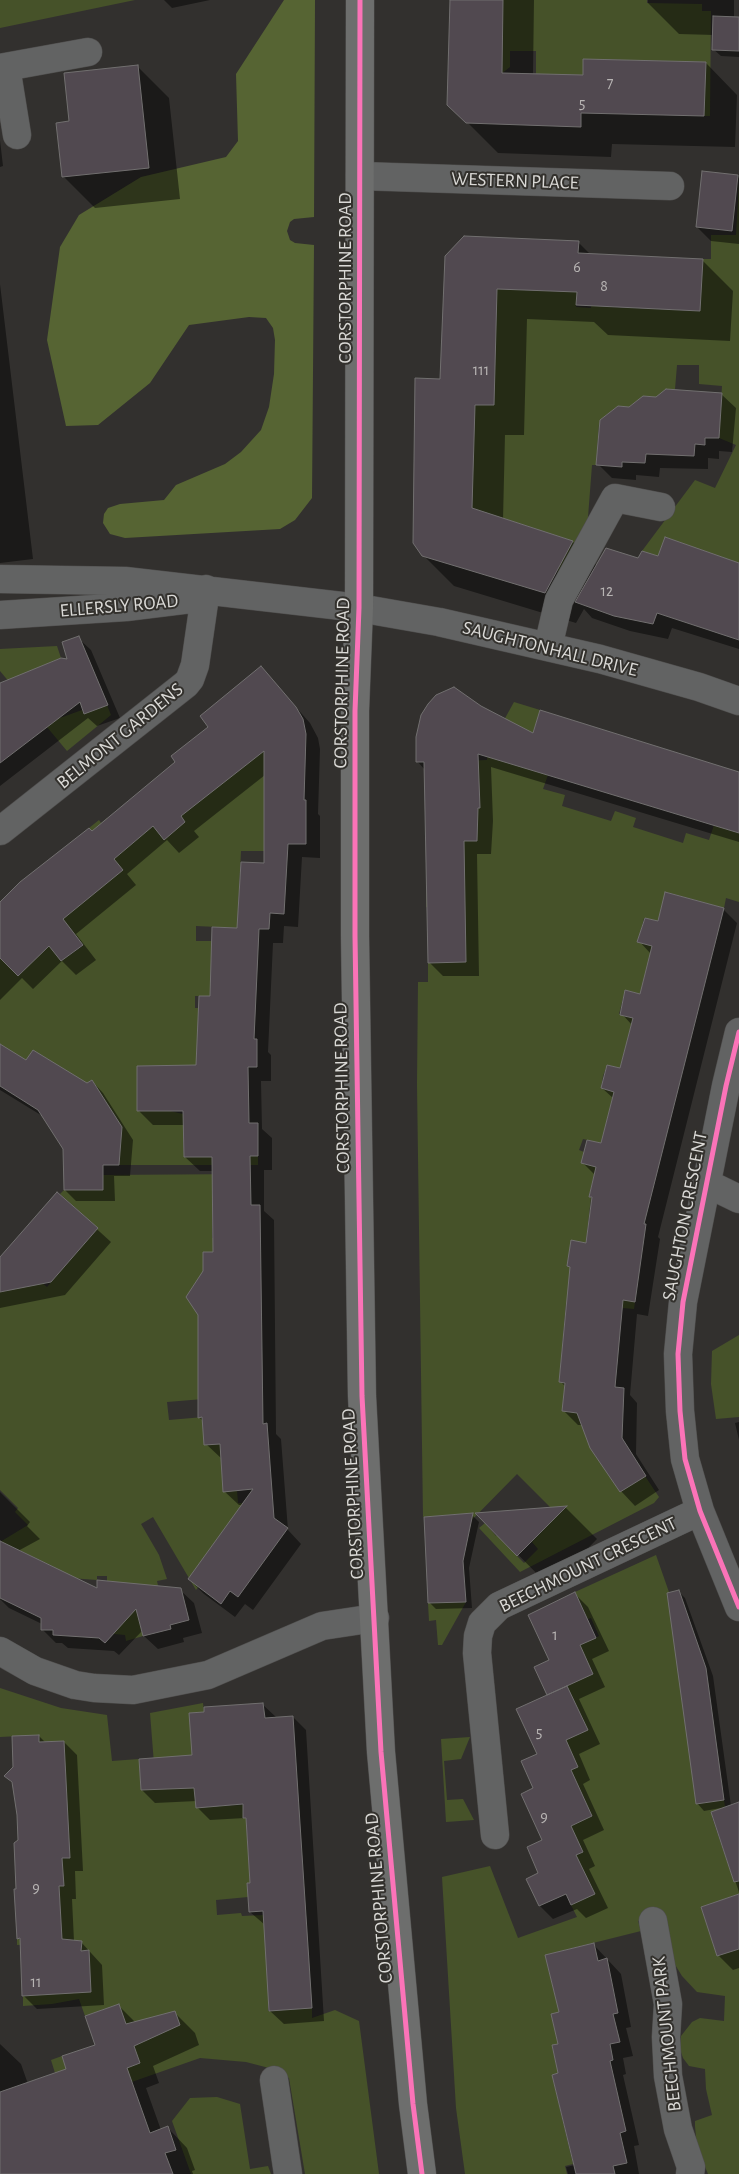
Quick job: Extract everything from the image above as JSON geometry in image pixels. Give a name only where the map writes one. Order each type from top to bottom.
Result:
[{"type":"main road","name":"CORSTORPHINE ROAD","points":[[360,0],[359,608],[355,711],[355,789],[362,1396],[381,1752],[413,2104],[422,2174]]},
{"type":"street","points":[[17,135],[3,67],[88,52]]},
{"type":"street","name":"WESTERN PLACE","points":[[360,176],[670,186]]},
{"type":"street","points":[[548,647],[559,600],[615,498],[661,507]]},
{"type":"street","name":"ELLERSLY ROAD","points":[[0,579],[125,580],[205,593],[238,593],[359,608]]},
{"type":"street","name":"ELLERSLY ROAD","points":[[0,615],[126,607],[205,593]]},
{"type":"street","name":"BELMONT GARDENS","points":[[0,831],[186,684],[195,665],[205,593]]},
{"type":"street","name":"SAUGHTONHALL DRIVE","points":[[359,608],[439,622],[548,647],[651,673],[739,700]]},
{"type":"street","name":"SAUGHTON CRESCENT","points":[[739,1032],[683,1302],[678,1354],[680,1411],[685,1459],[700,1511],[739,1608]]},
{"type":"street","points":[[706,1184],[739,1199]]},
{"type":"street","name":"BEECHMOUNT CRESCENT","points":[[495,1835],[477,1653],[478,1636],[482,1623],[499,1606],[700,1511]]},
{"type":"street","points":[[0,1651],[35,1671],[75,1685],[133,1690],[208,1675],[322,1626],[374,1618]]},
{"type":"street","name":"BEECHMOUNT PARK","points":[[653,1921],[668,2004],[666,2037],[668,2076],[678,2129],[692,2167],[690,2174]]},
{"type":"street","points":[[274,2080],[288,2174]]},
{"type":"green space","points":[[0,0],[135,0],[0,28]]},
{"type":"green space","points":[[284,0],[315,0],[314,217],[294,219],[290,222],[287,231],[290,240],[295,243],[314,245],[312,498],[295,520],[280,529],[125,538],[110,534],[103,523],[104,514],[108,508],[120,504],[164,500],[176,485],[225,464],[241,452],[261,430],[269,407],[274,374],[275,340],[273,328],[266,318],[249,317],[189,325],[150,383],[98,425],[66,426],[47,340],[60,247],[79,215],[141,177],[226,157],[238,141],[236,74]]},
{"type":"green space","points":[[503,0],[647,0],[647,3],[702,4],[702,11],[711,11],[710,116],[704,116],[706,62],[583,59],[583,75],[536,74],[536,51],[510,51],[510,67],[501,74]]},
{"type":"green space","points":[[739,183],[739,584],[733,561],[665,537],[658,556],[642,551],[695,480],[715,488],[736,445],[719,438],[722,386],[699,384],[699,365],[677,365],[675,389],[666,389],[649,406],[649,396],[643,396],[630,406],[630,415],[625,415],[626,407],[618,406],[606,415],[606,424],[599,424],[596,465],[592,465],[587,530],[551,595],[567,539],[472,508],[474,405],[494,405],[497,289],[577,292],[576,307],[591,308],[592,291],[608,307],[700,311],[703,259],[711,259],[711,235],[736,235]]},
{"type":"green space","points":[[57,646],[61,658],[40,667],[60,718],[82,710],[84,714],[107,705],[111,715],[67,751],[0,671],[0,649]]},
{"type":"green space","points":[[514,702],[540,710],[522,767],[548,775],[543,789],[565,795],[562,806],[611,821],[615,811],[636,818],[633,827],[683,843],[686,833],[709,840],[714,825],[739,833],[739,902],[726,898],[724,908],[666,892],[658,921],[644,918],[640,934],[652,946],[640,994],[625,990],[619,1014],[633,1018],[620,1068],[607,1065],[603,1076],[601,1088],[614,1092],[601,1143],[583,1139],[579,1150],[584,1152],[582,1163],[596,1167],[589,1196],[591,1197],[586,1243],[571,1241],[567,1266],[582,1268],[578,1294],[635,1302],[634,1309],[566,1303],[559,1382],[565,1383],[562,1411],[577,1413],[607,1472],[620,1492],[645,1476],[659,1497],[654,1503],[520,1572],[479,1528],[485,1523],[496,1536],[499,1534],[505,1544],[524,1563],[538,1549],[532,1542],[558,1515],[517,1474],[462,1530],[460,1514],[423,1517],[417,1084],[418,982],[428,982],[428,963],[465,962],[465,918],[426,907],[426,892],[464,892],[463,848],[426,848],[426,841],[477,841],[477,826],[464,808],[480,808],[463,761],[487,760],[488,749]]},
{"type":"green space","points":[[264,750],[264,851],[241,851],[239,928],[196,926],[196,941],[212,941],[210,996],[195,996],[195,1008],[198,1008],[198,1024],[207,1065],[137,1066],[137,1111],[170,1111],[209,1120],[183,1128],[184,1157],[258,1156],[258,1165],[119,1165],[122,1127],[92,1080],[40,1113],[36,1107],[55,1064],[33,1050],[26,1060],[0,1052],[0,958],[18,976],[30,920],[61,961],[83,946],[63,919],[89,828],[99,820],[101,823],[107,818],[130,845],[153,826],[164,839],[185,822],[152,781],[157,777],[185,812]]},
{"type":"green space","points":[[251,1174],[250,1184],[212,1184],[212,1238],[219,1238],[219,1252],[203,1253],[215,1398],[167,1402],[169,1420],[227,1415],[204,1445],[220,1444],[223,1491],[237,1490],[238,1503],[243,1503],[208,1574],[196,1590],[153,1517],[141,1524],[159,1555],[167,1579],[157,1581],[159,1590],[133,1597],[143,1636],[126,1641],[125,1635],[114,1634],[110,1627],[112,1581],[107,1581],[107,1576],[97,1576],[97,1580],[70,1578],[32,1613],[54,1567],[11,1546],[0,1569],[0,1542],[28,1525],[15,1512],[18,1508],[0,1490],[0,1292],[9,1290],[11,1256],[47,1287],[98,1228],[60,1194],[64,1190],[103,1190],[103,1175]]},
{"type":"green space","points":[[739,1335],[739,1417],[716,1419],[711,1384],[712,1351]]},
{"type":"green space","points":[[656,1555],[670,1595],[696,1804],[724,1800],[725,1807],[712,1817],[734,1882],[739,1881],[739,1894],[701,1907],[717,1956],[739,1949],[739,2174],[708,2174],[697,2147],[695,2126],[695,2121],[712,2115],[706,2089],[705,2069],[689,2066],[683,2058],[680,2049],[681,2036],[692,2022],[700,2018],[724,2021],[725,1996],[697,1992],[682,1976],[671,1958],[657,1917],[638,1921],[641,1931],[545,1955],[559,2012],[551,2014],[558,2044],[552,2046],[558,2073],[552,2075],[573,2164],[565,2166],[567,2174],[465,2174],[456,2108],[442,1877],[490,1866],[518,1938],[577,1917],[571,1905],[595,1894],[590,1883],[582,1887],[569,1859],[583,1852],[571,1826],[592,1816],[567,1772],[566,1740],[587,1730],[567,1686],[580,1645],[599,1636],[591,1618],[588,1619],[575,1592]]},
{"type":"green space","points":[[466,1602],[442,1645],[438,1645],[436,1620],[429,1621],[428,1603]]},
{"type":"green space","points":[[0,1688],[61,1708],[107,1715],[112,1761],[139,1759],[141,1790],[156,1789],[150,1713],[203,1703],[204,1712],[189,1714],[192,1744],[236,1741],[238,1764],[193,1767],[196,1807],[243,1805],[243,1817],[246,1818],[250,1883],[247,1883],[248,1897],[216,1900],[217,1915],[241,1913],[242,1916],[264,1915],[269,1998],[268,2011],[312,2008],[312,2018],[335,2010],[359,2021],[379,2174],[305,2174],[289,2078],[269,2068],[246,2062],[200,2058],[109,2090],[127,2141],[115,2145],[114,2141],[107,2144],[100,2123],[29,2149],[38,2174],[23,2174],[21,2168],[15,2170],[13,2162],[5,2164],[3,2158],[0,2159],[0,2110],[22,2103],[16,2087],[21,2085],[30,2111],[54,2102],[46,2077],[55,2073],[51,2060],[62,2056],[73,2087],[140,2063],[134,2046],[137,2044],[130,2024],[126,2024],[119,2004],[85,2016],[79,1999],[52,2004],[23,2006],[23,1996],[84,1992],[83,1975],[90,1974],[89,1951],[81,1951],[81,1941],[17,1945],[17,1939],[61,1936],[59,1886],[64,1886],[63,1874],[43,1875],[42,1860],[70,1858],[68,1813],[59,1813],[58,1802],[43,1803],[43,1797],[36,1797],[36,1792],[56,1790],[56,1784],[66,1784],[65,1764],[63,1741],[39,1742],[39,1735],[0,1737]]},
{"type":"green space","points":[[470,1737],[461,1759],[444,1761],[447,1800],[463,1799],[474,1820],[446,1822],[441,1739]]},
{"type":"green space","points":[[217,2097],[240,2104],[250,2169],[268,2166],[271,2174],[191,2174],[172,2121],[190,2098]]},
{"type":"building","points":[[450,0],[503,0],[502,73],[583,75],[583,59],[706,62],[704,116],[581,113],[581,127],[466,123],[447,105]]},
{"type":"building","points":[[713,16],[739,17],[739,51],[712,50]]},
{"type":"building","points":[[138,65],[149,168],[62,177],[56,123],[69,121],[64,73]]},
{"type":"building","points":[[702,171],[738,175],[732,231],[696,227]]},
{"type":"building","points":[[464,236],[579,241],[578,253],[703,259],[700,311],[576,305],[577,292],[497,289],[494,405],[475,405],[472,508],[573,541],[545,593],[422,556],[413,543],[415,378],[440,379],[445,256]]},
{"type":"building","points":[[666,389],[722,393],[719,438],[705,438],[705,445],[695,444],[694,456],[646,454],[645,463],[622,462],[622,467],[596,465],[600,420],[618,406],[629,407],[643,396],[656,397]]},
{"type":"building","points":[[665,537],[739,563],[739,640],[657,613],[653,624],[614,616],[575,602],[606,548],[638,558],[642,551],[658,556]]},
{"type":"building","points":[[79,636],[108,705],[84,714],[80,702],[0,763],[0,683],[61,658],[67,659],[62,642]]},
{"type":"building","points":[[261,666],[296,707],[303,719],[306,734],[304,800],[306,800],[306,844],[288,844],[284,914],[270,913],[269,929],[259,929],[254,1039],[257,1039],[257,1067],[248,1067],[249,1123],[258,1123],[258,1156],[250,1156],[251,1205],[260,1205],[263,1424],[267,1423],[274,1518],[288,1528],[238,1597],[230,1591],[221,1604],[188,1579],[253,1489],[223,1492],[220,1444],[204,1445],[202,1417],[198,1418],[198,1315],[186,1297],[203,1271],[203,1252],[213,1252],[212,1157],[184,1157],[183,1111],[137,1111],[137,1066],[196,1065],[199,996],[210,996],[212,927],[237,928],[241,862],[264,863],[264,751],[181,816],[185,822],[164,840],[153,826],[114,859],[123,870],[63,919],[83,945],[61,961],[49,946],[18,976],[0,958],[0,902],[20,882],[89,828],[92,831],[175,762],[171,756],[208,727],[200,716]]},
{"type":"building","points":[[454,687],[481,706],[533,733],[540,710],[739,772],[739,833],[478,754],[480,808],[478,808],[477,841],[464,841],[466,962],[428,963],[424,762],[416,762],[416,737],[421,715],[428,704],[436,695]]},
{"type":"building","points":[[665,892],[724,908],[644,1224],[646,1224],[635,1302],[623,1300],[615,1387],[624,1388],[622,1438],[646,1476],[620,1492],[590,1448],[577,1413],[562,1411],[565,1383],[559,1382],[570,1267],[567,1266],[571,1240],[586,1243],[592,1197],[589,1197],[596,1167],[581,1163],[587,1140],[601,1143],[614,1092],[601,1088],[607,1065],[620,1068],[633,1018],[620,1015],[625,990],[640,994],[652,946],[637,942],[645,918],[658,921]]},
{"type":"building","points":[[0,1044],[26,1060],[33,1050],[87,1083],[92,1080],[122,1127],[119,1165],[103,1165],[103,1190],[64,1190],[63,1149],[38,1110],[0,1086]]},
{"type":"building","points":[[57,1192],[98,1228],[51,1282],[0,1292],[0,1257]]},
{"type":"building","points":[[567,1506],[517,1556],[475,1513]]},
{"type":"building","points":[[473,1513],[463,1561],[466,1602],[428,1603],[424,1517]]},
{"type":"building","points":[[0,1541],[97,1588],[97,1580],[181,1588],[189,1620],[170,1625],[171,1629],[143,1636],[136,1609],[105,1643],[99,1638],[53,1635],[53,1630],[41,1630],[41,1618],[0,1598]]},
{"type":"building","points":[[679,1590],[706,1668],[724,1800],[696,1804],[667,1593]]},
{"type":"building","points":[[575,1592],[596,1638],[580,1645],[593,1674],[547,1695],[534,1667],[549,1660],[528,1615]]},
{"type":"building","points":[[567,1686],[588,1730],[566,1740],[578,1767],[571,1770],[592,1816],[571,1826],[583,1852],[576,1855],[595,1894],[571,1905],[566,1894],[539,1906],[526,1879],[538,1873],[527,1847],[542,1840],[521,1794],[533,1788],[521,1761],[537,1754],[516,1709]]},
{"type":"building","points":[[263,1703],[265,1718],[293,1716],[312,2008],[269,2011],[263,1911],[249,1912],[247,1883],[250,1883],[246,1818],[243,1818],[243,1804],[196,1808],[194,1788],[141,1790],[139,1759],[192,1755],[189,1713],[204,1712],[204,1707]]},
{"type":"building","points":[[39,1735],[39,1742],[64,1741],[70,1858],[62,1858],[64,1886],[59,1886],[62,1939],[82,1941],[81,1951],[89,1950],[91,1992],[22,1996],[20,1938],[17,1939],[14,1889],[16,1889],[14,1843],[18,1840],[17,1815],[12,1782],[4,1776],[13,1767],[12,1736]]},
{"type":"building","points":[[739,1802],[739,1881],[734,1882],[711,1812]]},
{"type":"building","points":[[739,1894],[739,1949],[717,1956],[701,1907]]},
{"type":"building","points":[[594,1943],[598,1961],[607,1958],[618,2013],[613,2014],[620,2042],[610,2044],[613,2060],[610,2061],[626,2131],[620,2133],[627,2163],[613,2166],[615,2174],[576,2174],[552,2075],[558,2073],[552,2045],[558,2044],[551,2014],[559,2012],[545,1955]]},
{"type":"building","points":[[119,2004],[126,2024],[175,2011],[180,2025],[134,2046],[140,2063],[127,2068],[150,2133],[168,2126],[176,2150],[165,2153],[173,2174],[0,2174],[0,2092],[66,2069],[62,2056],[95,2045],[85,2016]]},
{"type":"cycle path","points":[[360,0],[359,608],[355,711],[355,936],[362,1396],[381,1752],[413,2104],[422,2174]]},
{"type":"cycle path","points":[[739,1032],[726,1086],[683,1302],[678,1354],[680,1411],[685,1459],[700,1511],[739,1607]]}]
